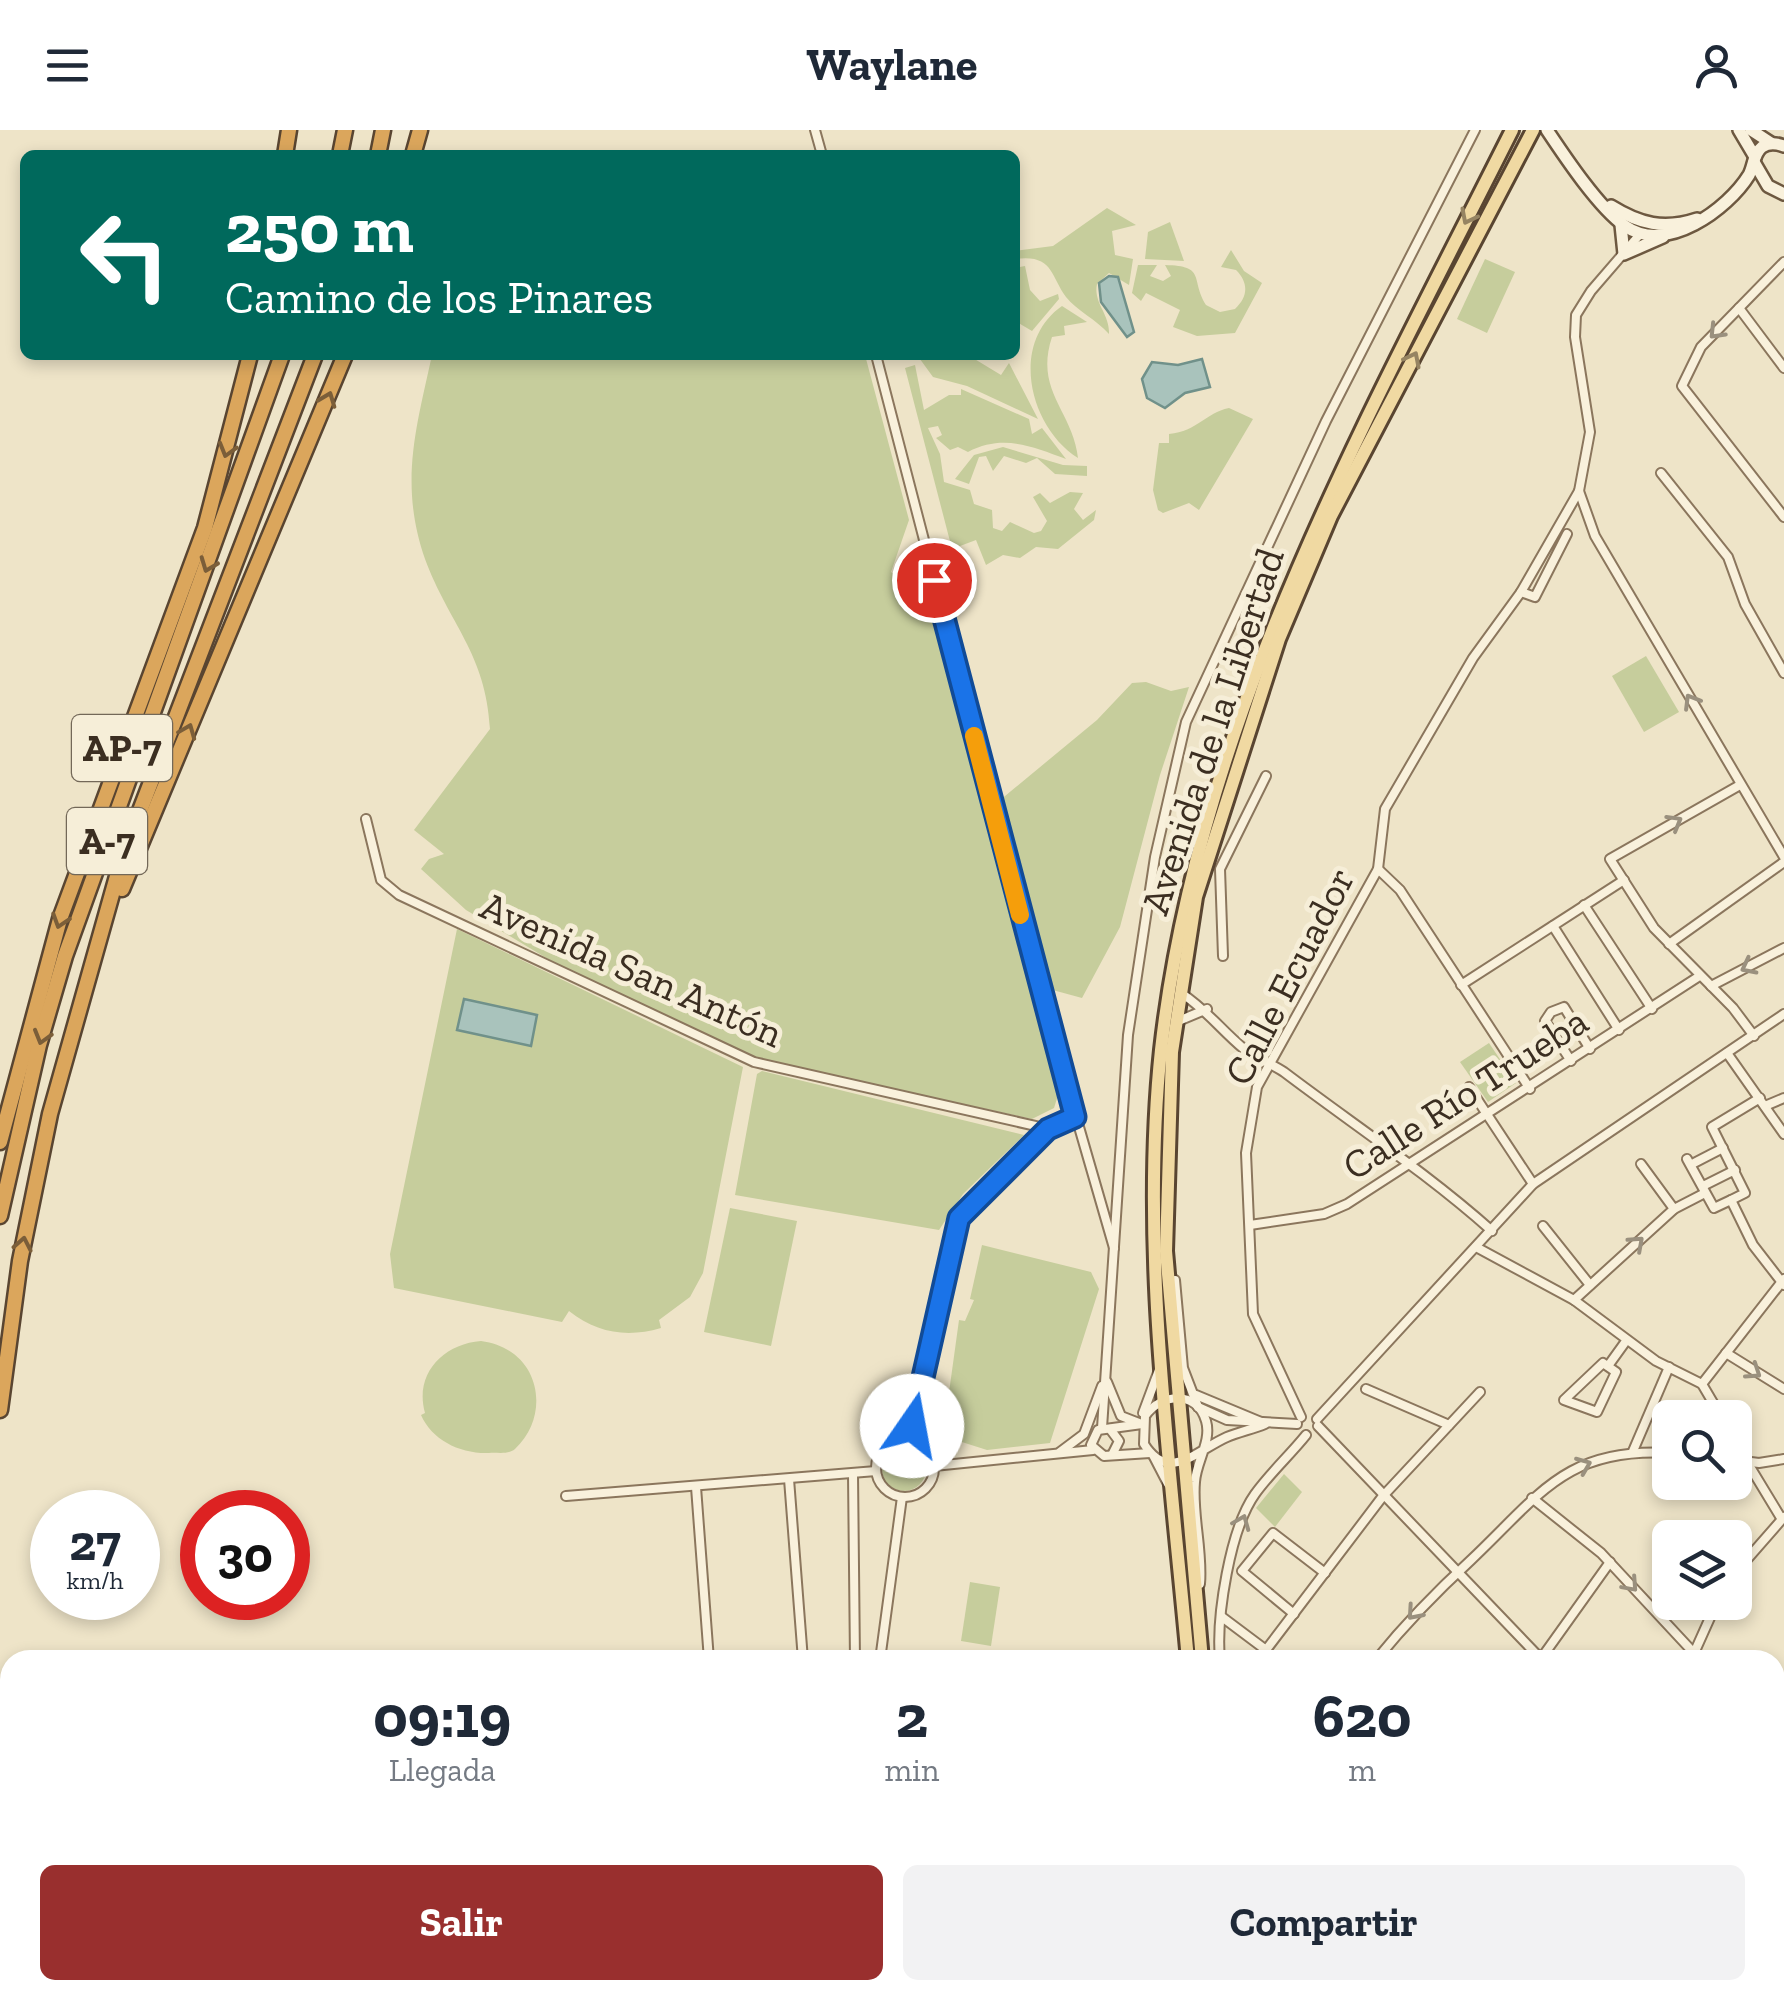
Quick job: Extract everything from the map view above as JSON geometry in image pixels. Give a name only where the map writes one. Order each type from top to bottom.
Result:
[{"type":"highway","name":"AP-7","points":[[0,1142],[60,919],[205,528],[249,360]]},
{"type":"highway","name":"A-7","points":[[0,1216],[39,1045],[65,956],[280,360]]},
{"type":"highway","name":"A-7","points":[[0,1410],[33,1194],[69,1041],[124,855],[313,360]]},
{"type":"highway","name":"AP-7","points":[[108,917],[343,360]]},
{"type":"main road","name":"Avenida de la Libertad","points":[[1172,1398],[1153,1252],[1161,1052],[1185,894],[1269,633],[1320,511],[1512,130]]},
{"type":"main road","points":[[1547,130],[1604,202],[1622,218],[1641,234],[1669,234]]},
{"type":"main road","points":[[1739,130],[1768,186]]},
{"type":"main road","points":[[1622,218],[1624,254],[1696,226],[1740,187],[1754,160],[1778,145],[1751,130]]},
{"type":"main road","name":"Avenida de la Libertad","points":[[1187,1650],[1169,1464],[1172,1398],[1166,1251],[1167,1133],[1176,1022],[1196,897],[1279,640],[1331,516],[1529,136]]},
{"type":"main road","points":[[1740,187],[1768,186],[1784,194]]},
{"type":"main road","points":[[1641,234],[1648,228],[1677,228],[1710,212]]},
{"type":"main road","points":[[1622,218],[1651,224],[1688,222]]},
{"type":"main road","points":[[1172,1398],[1184,1462],[1201,1650]]},
{"type":"street","points":[[1114,1453],[1119,1440],[1106,1429],[1105,1378],[1128,1036],[1138,952],[1186,722],[1326,420],[1476,130]]},
{"type":"street","points":[[1567,534],[1534,597],[1521,592],[1579,491],[1590,432],[1575,338],[1576,315],[1591,290],[1641,234]]},
{"type":"street","points":[[1784,262],[1702,348],[1682,386],[1784,517]]},
{"type":"street","points":[[1739,308],[1784,368]]},
{"type":"street","points":[[877,360],[1075,1117],[1116,1252]]},
{"type":"street","points":[[1661,473],[1728,557],[1745,604],[1784,674]]},
{"type":"street","points":[[1579,491],[1604,551],[1784,860],[1669,944]]},
{"type":"street","name":"Calle Ecuador","points":[[1306,1435],[1252,1314],[1246,1153],[1257,1087],[1378,868],[1385,810],[1474,658],[1521,592]]},
{"type":"street","points":[[1223,956],[1220,870],[1266,776]]},
{"type":"street","points":[[1740,785],[1610,860],[1669,944],[1698,977],[1712,986],[1754,1036]]},
{"type":"street","name":"Avenida San Antón","points":[[366,818],[381,880],[399,895],[754,1062],[1048,1129]]},
{"type":"street","points":[[1378,868],[1400,890],[1530,1089]]},
{"type":"street","points":[[1461,984],[1624,880]]},
{"type":"street","points":[[1584,906],[1652,1009]]},
{"type":"street","points":[[1553,926],[1620,1030]]},
{"type":"street","points":[[1712,986],[1784,948]]},
{"type":"street","name":"Calle Río Trueba","points":[[1250,1225],[1324,1214],[1348,1204],[1698,977]]},
{"type":"street","points":[[1181,993],[1207,1009],[1246,1051],[1271,1062],[1411,1164],[1492,1232]]},
{"type":"street","points":[[1572,1061],[1545,1021],[1551,1012],[1564,1008],[1590,1049]]},
{"type":"street","points":[[1176,1022],[1207,1009]]},
{"type":"street","points":[[1220,1650],[1222,1616],[1243,1516],[1254,1495],[1306,1435],[1533,1184],[1784,1014]]},
{"type":"street","points":[[1727,1053],[1784,1134]]},
{"type":"street","points":[[1469,1087],[1533,1184]]},
{"type":"street","points":[[1723,1148],[1690,1161],[1714,1208],[1745,1193],[1723,1148],[1712,1127],[1762,1102],[1784,1098]]},
{"type":"street","points":[[908,1440],[959,1218],[1048,1129],[1075,1117]]},
{"type":"street","points":[[1640,1164],[1674,1210]]},
{"type":"street","points":[[1574,1300],[1674,1210],[1734,1170]]},
{"type":"street","points":[[1702,1384],[1783,1282],[1753,1244],[1730,1200]]},
{"type":"street","points":[[1543,1226],[1590,1285]]},
{"type":"street","points":[[1476,1247],[1574,1300],[1626,1340],[1702,1384],[1711,1400]]},
{"type":"street","points":[[1166,1251],[1173,1262],[1183,1368],[1207,1424],[1194,1482],[1201,1577],[1197,1613]]},
{"type":"street","points":[[1160,1326],[1159,1371],[1142,1424],[1152,1455],[1174,1494]]},
{"type":"street","points":[[1608,1366],[1626,1340]]},
{"type":"street","points":[[1726,1353],[1784,1389]]},
{"type":"street","points":[[1603,1363],[1608,1366],[1616,1372],[1597,1412],[1564,1400],[1603,1363]]},
{"type":"street","points":[[1633,1451],[1669,1367]]},
{"type":"street","points":[[1105,1378],[1122,1416],[1142,1424]]},
{"type":"street","points":[[1056,1455],[1084,1434],[1105,1378]]},
{"type":"street","points":[[1366,1389],[1449,1425]]},
{"type":"street","points":[[1222,1616],[1266,1650],[1383,1496],[1480,1392]]},
{"type":"street","points":[[1196,1394],[1265,1424]]},
{"type":"street","points":[[1142,1424],[1150,1408],[1172,1398],[1227,1420],[1265,1424]]},
{"type":"street","points":[[934,1466],[1093,1450],[1104,1456],[1152,1455],[1169,1464],[1184,1462],[1227,1437],[1265,1424],[1299,1420],[1308,1414],[1531,1650]]},
{"type":"street","points":[[1093,1450],[1092,1437],[1106,1429],[1142,1424]]},
{"type":"street","points":[[908,1440],[926,1448],[934,1466],[921,1492],[902,1497],[884,1489],[876,1471],[884,1448],[908,1440]]},
{"type":"street","points":[[1384,1650],[1415,1610],[1532,1498],[1580,1466],[1633,1451],[1652,1452]]},
{"type":"street","points":[[1752,1461],[1784,1459]]},
{"type":"street","points":[[1752,1470],[1783,1517],[1752,1554]]},
{"type":"street","points":[[566,1496],[876,1471]]},
{"type":"street","points":[[853,1474],[856,1650]]},
{"type":"street","points":[[789,1479],[803,1650]]},
{"type":"street","points":[[696,1487],[708,1650]]},
{"type":"street","points":[[881,1650],[902,1497]]},
{"type":"street","points":[[1532,1498],[1610,1562],[1687,1650]]},
{"type":"street","points":[[1294,1614],[1242,1572],[1274,1533],[1324,1573]]},
{"type":"street","points":[[1548,1650],[1610,1562]]},
{"type":"street","points":[[1695,1650],[1709,1620]]},
{"type":"green space","points":[[1107,208],[1136,225],[1112,231],[1115,255],[1133,259],[1129,285],[1109,273],[1097,284],[1097,297],[1109,334],[1070,302],[1044,263],[1020,259],[1020,250],[1053,246]]},
{"type":"green space","points":[[1170,222],[1184,261],[1145,259],[1148,232]]},
{"type":"green space","points":[[1231,250],[1244,271],[1262,283],[1235,333],[1197,336],[1173,327],[1180,310],[1146,293],[1141,301],[1132,293],[1138,265],[1157,265],[1150,276],[1163,281],[1171,276],[1165,265],[1178,266],[1192,271],[1206,305],[1220,312],[1235,309],[1245,290],[1236,270],[1221,267]]},
{"type":"green space","points":[[1485,259],[1515,272],[1487,333],[1457,319]]},
{"type":"green space","points":[[1025,266],[1030,290],[1040,301],[1058,294],[1059,299],[1032,331],[1020,324],[1020,267]]},
{"type":"green space","points":[[1062,306],[1087,322],[1064,326],[1065,335],[1052,337],[1048,356],[1051,387],[1078,458],[1047,426],[1032,384],[1035,341],[1045,322]]},
{"type":"green space","points":[[431,360],[866,360],[909,520],[891,572],[931,598],[1059,1092],[1054,1108],[1032,1119],[758,1059],[553,962],[466,910],[421,869],[429,859],[444,854],[414,830],[490,729],[482,680],[435,582],[417,532],[412,481],[420,408]]},
{"type":"green space","points":[[921,360],[976,360],[1001,375],[1009,363],[1038,419],[967,386],[933,377]]},
{"type":"green space","points":[[915,365],[924,410],[949,395],[961,395],[961,389],[1029,419],[1032,434],[1042,428],[1066,459],[1029,446],[1005,443],[968,452],[958,447],[950,450],[936,438],[942,435],[938,426],[928,428],[940,454],[944,482],[970,490],[974,504],[992,510],[993,528],[1002,531],[1010,522],[1034,533],[1041,531],[1047,521],[1033,497],[1040,493],[1050,503],[1070,492],[1083,493],[1074,509],[1083,520],[1096,510],[1094,520],[1058,549],[1036,547],[1020,558],[1003,555],[986,565],[976,540],[952,549],[905,368]]},
{"type":"green space","points":[[1229,408],[1253,419],[1199,510],[1189,503],[1163,513],[1158,510],[1153,490],[1159,443],[1169,443],[1169,434]]},
{"type":"green space","points":[[1003,447],[1063,465],[1087,466],[1087,476],[1055,474],[1037,458],[1026,463],[1004,456],[993,471],[986,456],[979,457],[969,484],[955,479],[974,455]]},
{"type":"green space","points":[[1646,656],[1679,712],[1644,732],[1612,676]]},
{"type":"green space","points":[[1146,682],[1171,691],[1189,687],[1160,775],[1120,927],[1082,998],[1049,989],[999,801],[1097,720],[1132,683]]},
{"type":"green space","points":[[457,929],[743,1067],[703,1273],[690,1297],[659,1320],[661,1328],[613,1332],[569,1311],[562,1322],[394,1288],[390,1254]]},
{"type":"green space","points":[[1489,1043],[1516,1083],[1488,1102],[1460,1062]]},
{"type":"green space","points":[[762,1071],[1024,1135],[963,1194],[939,1230],[735,1195],[757,1074]]},
{"type":"green space","points":[[730,1208],[797,1221],[771,1346],[704,1332]]},
{"type":"green space","points":[[982,1245],[1091,1272],[1099,1289],[1050,1443],[987,1450],[943,1436],[959,1320],[965,1321],[974,1300],[970,1299]]},
{"type":"green space","points":[[481,1341],[517,1356],[534,1385],[534,1419],[527,1435],[509,1452],[478,1453],[458,1448],[432,1432],[421,1415],[425,1413],[424,1386],[435,1364],[455,1348]]},
{"type":"green space","points":[[904,1447],[920,1453],[926,1469],[920,1485],[904,1491],[888,1485],[882,1469],[888,1453]]},
{"type":"green space","points":[[1284,1474],[1302,1492],[1275,1527],[1256,1508]]},
{"type":"green space","points":[[970,1582],[1000,1587],[991,1646],[961,1641]]},
{"type":"water","points":[[1109,276],[1118,277],[1134,332],[1127,337],[1101,302],[1099,283]]},
{"type":"water","points":[[1202,359],[1210,387],[1185,393],[1165,408],[1147,398],[1142,379],[1152,362],[1178,365]]},
{"type":"water","points":[[464,999],[537,1015],[531,1046],[457,1030]]},
{"type":"slow traffic","points":[[974,736],[1020,915]]},
{"type":"route","points":[[912,1426],[959,1218],[1048,1129],[1075,1117],[934,580]]}]
